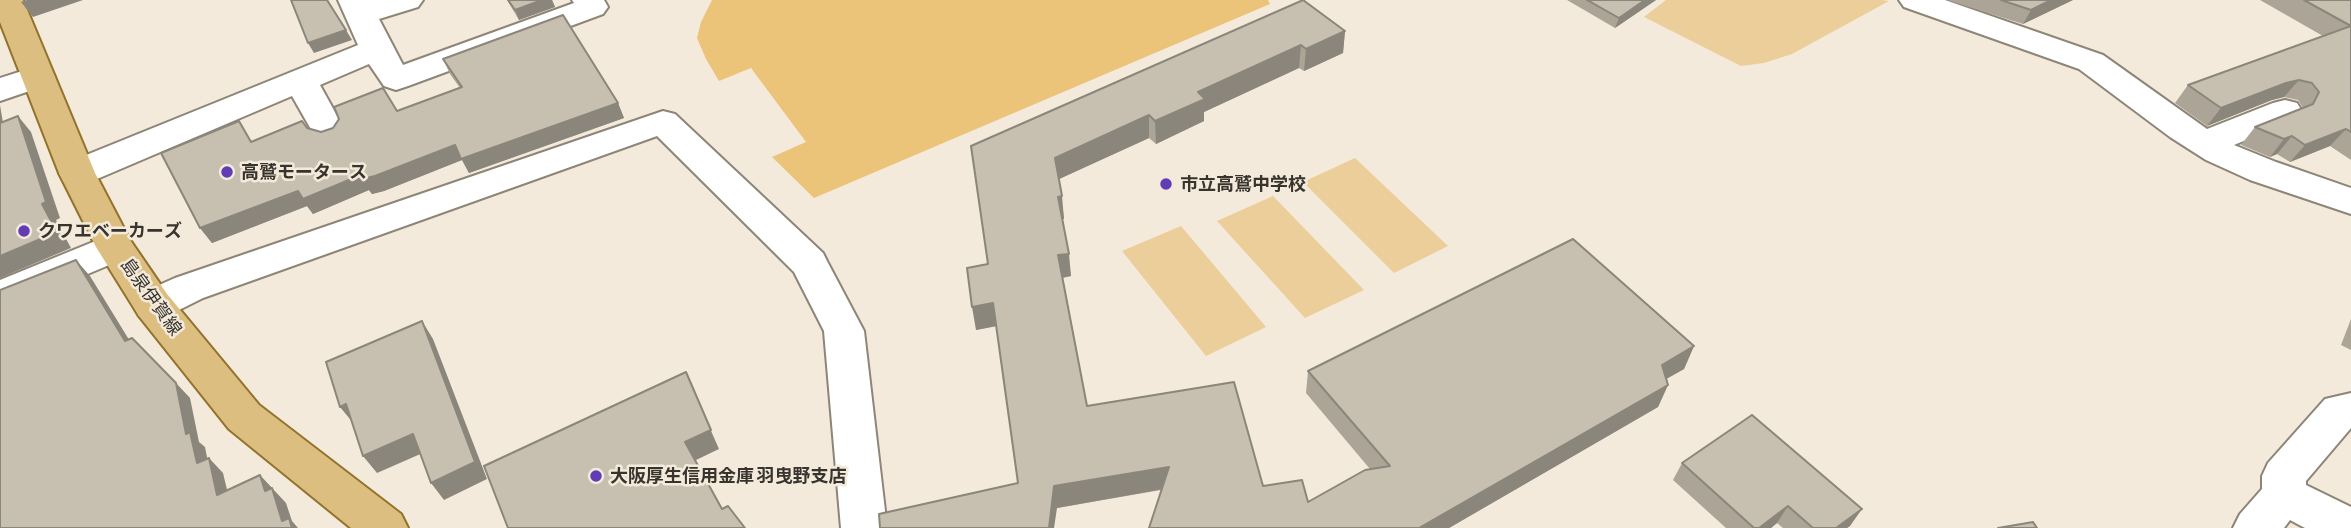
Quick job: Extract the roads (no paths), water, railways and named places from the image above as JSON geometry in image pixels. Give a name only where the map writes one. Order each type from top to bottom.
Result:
[{"type":"main road","name":"島泉伊賀線","points":[[8,0],[76,173],[115,247],[153,305],[244,417],[385,528]]},
{"type":"street","points":[[407,0],[357,8],[376,49],[396,79],[593,7],[588,0]]},
{"type":"street","points":[[1915,0],[2091,62],[2205,144],[2263,171],[2351,201]]},
{"type":"street","points":[[76,173],[376,49]]},
{"type":"street","points":[[0,90],[38,77]]},
{"type":"street","points":[[300,79],[329,132]]},
{"type":"street","points":[[2205,144],[2285,110]]},
{"type":"street","points":[[153,305],[190,288],[663,122],[809,263],[844,331],[864,528]]},
{"type":"street","points":[[0,296],[115,247]]},
{"type":"street","points":[[2348,528],[2270,511],[2284,476],[2340,411],[2351,410]]},
{"type":"place","name":"高鷲モータース","points":[[227,172]]},
{"type":"place","name":"市立高鷲中学校","points":[[1166,184]]},
{"type":"place","name":"クワエベーカーズ","points":[[24,231]]},
{"type":"place","name":"大阪厚生信用金庫 羽曳野支店","points":[[596,476]]}]
